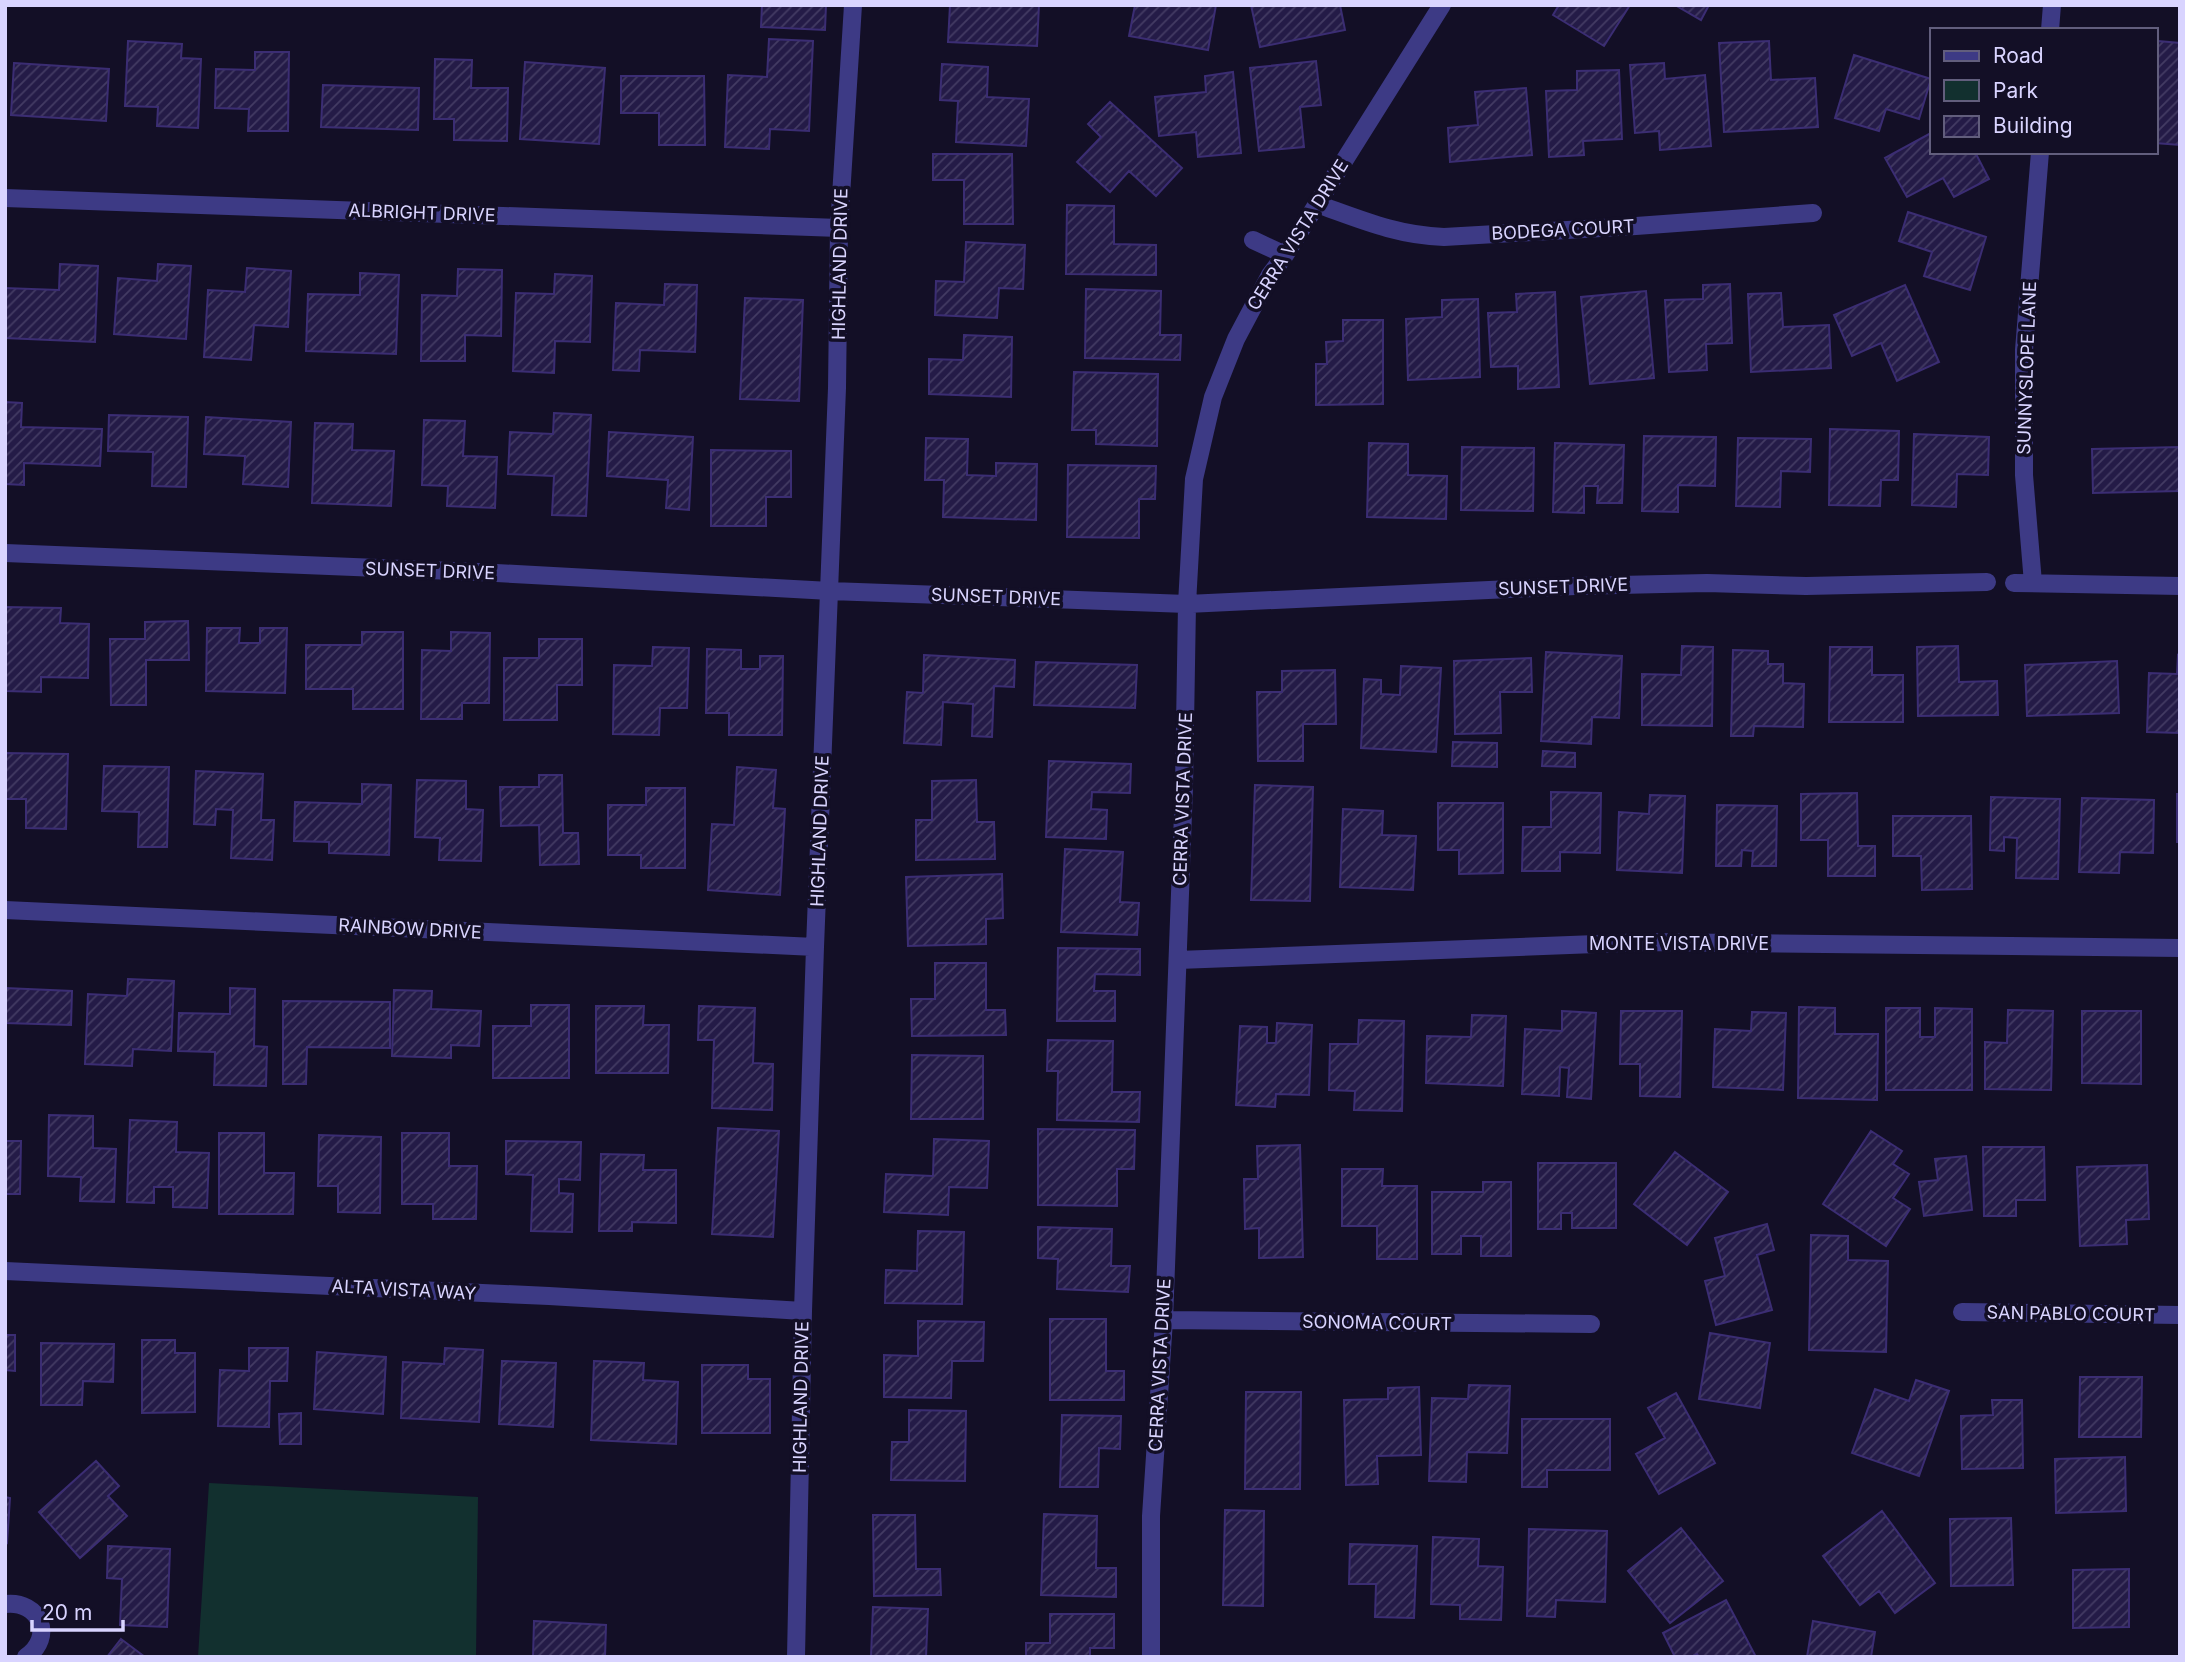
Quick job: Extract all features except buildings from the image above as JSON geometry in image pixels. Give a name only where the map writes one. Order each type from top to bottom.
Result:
[{"type":"street","name":"HIGHLAND DRIVE","points":[[796,1657],[803,1311],[837,388],[839,228],[853,5]]},
{"type":"street","name":"CERRA VISTA DRIVE","points":[[1151,1657],[1151,1516],[1164,1320],[1184,787],[1187,604],[1194,479],[1213,397],[1236,339],[1270,275],[1442,5]]},
{"type":"street","points":[[2050,28],[2052,5]]},
{"type":"street","name":"SUNNYSLOPE LANE","points":[[2033,583],[2024,475],[2024,350],[2040,154]]},
{"type":"street","name":"ALBRIGHT DRIVE","points":[[5,198],[839,228]]},
{"type":"street","name":"BODEGA COURT","points":[[1317,204],[1391,230],[1444,237],[1813,213]]},
{"type":"street","points":[[1252,240],[1285,255]]},
{"type":"street","name":"SUNSET DRIVE","points":[[5,554],[1187,604],[1575,586],[1707,583],[1806,586],[1987,582]]},
{"type":"street","points":[[2014,583],[2180,586]]},
{"type":"street","name":"RAINBOW DRIVE","points":[[5,910],[815,947]]},
{"type":"street","name":"MONTE VISTA DRIVE","points":[[1178,960],[1648,942],[2180,948]]},
{"type":"street","name":"ALTA VISTA WAY","points":[[5,1271],[549,1296],[803,1311]]},
{"type":"street","name":"SAN PABLO COURT","points":[[1962,1312],[2180,1315]]},
{"type":"street","name":"SONOMA COURT","points":[[1164,1320],[1591,1324]]},
{"type":"street","points":[[5,1604],[17,1603],[33,1610],[41,1623],[41,1639],[36,1650],[26,1657]]},
{"type":"green space","points":[[209,1483],[478,1497],[476,1657],[198,1657]]}]
